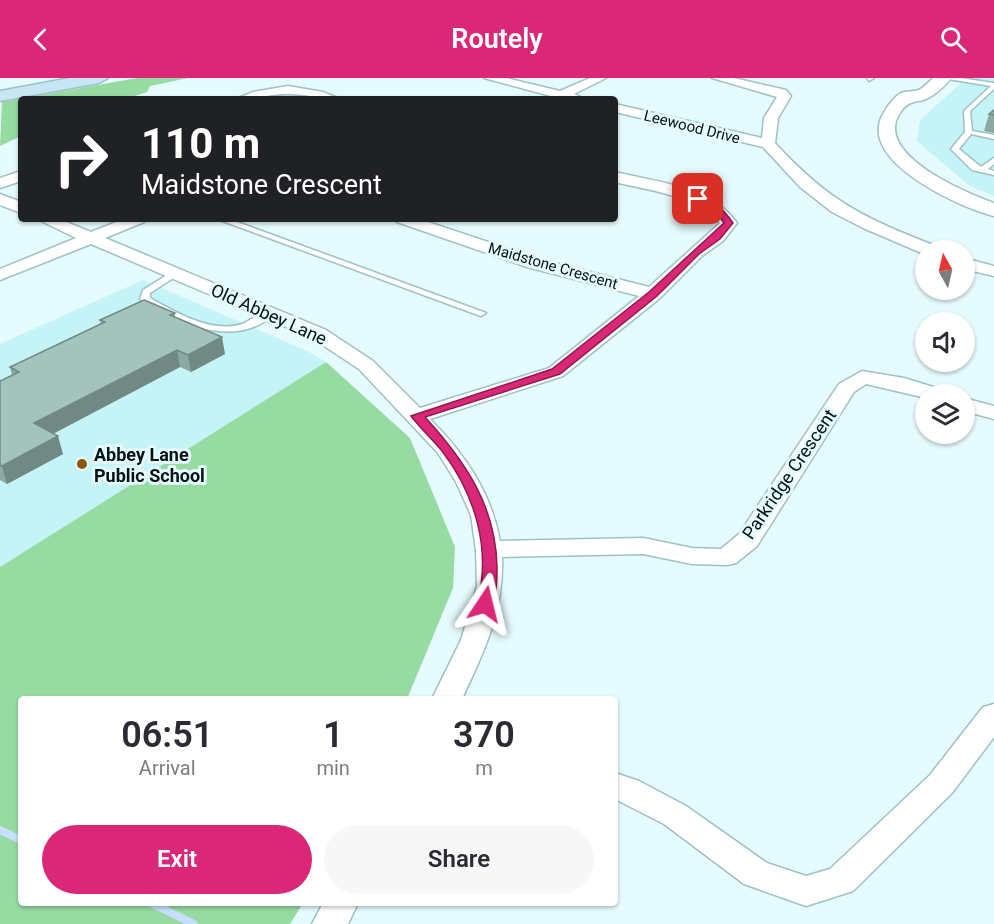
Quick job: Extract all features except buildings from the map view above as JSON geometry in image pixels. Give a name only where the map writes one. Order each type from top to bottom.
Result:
[{"type":"main road","points":[[0,89],[64,78]]},
{"type":"main road","points":[[0,96],[99,78]]},
{"type":"street","points":[[490,78],[566,96]]},
{"type":"street","points":[[562,95],[600,78]]},
{"type":"street","points":[[718,78],[777,90],[784,96],[771,118],[768,144],[797,176],[848,215],[915,244]]},
{"type":"street","points":[[906,97],[900,90],[915,78]]},
{"type":"street","points":[[944,78],[922,95],[906,97],[892,112],[887,127],[888,137],[898,156],[940,185],[994,210]]},
{"type":"street","points":[[255,96],[288,88],[321,96]]},
{"type":"street","name":"Leewood Drive","points":[[618,109],[768,144]]},
{"type":"street","points":[[0,183],[18,177]]},
{"type":"street","points":[[618,178],[698,199],[719,210],[729,223],[717,237],[696,252],[653,294]]},
{"type":"street","points":[[0,199],[18,207]]},
{"type":"street","name":"Old Abbey Lane","points":[[52,222],[272,312],[319,334],[366,365],[447,449],[468,482],[483,515],[489,550],[490,586],[475,640],[448,696]]},
{"type":"street","points":[[0,275],[130,222]]},
{"type":"street","name":"Maidstone Crescent","points":[[412,222],[532,263],[653,294]]},
{"type":"street","points":[[975,266],[994,272]]},
{"type":"street","name":"Maidstone Crescent","points":[[417,416],[556,372],[653,294]]},
{"type":"street","name":"Parkridge Crescent","points":[[489,550],[528,547],[643,546],[692,556],[727,557],[748,540],[846,388],[861,377],[915,387]]},
{"type":"street","points":[[975,408],[994,414]]},
{"type":"street","points":[[618,787],[675,815],[756,874],[806,891],[841,881],[941,784],[994,715]]},
{"type":"street","points":[[330,924],[339,906]]},
{"type":"lane","points":[[944,78],[992,84],[971,78]]},
{"type":"lane","points":[[994,86],[967,111],[969,132],[955,149],[975,168],[994,173]]},
{"type":"lane","points":[[969,132],[994,137]]},
{"type":"lane","points":[[982,170],[994,160]]},
{"type":"lane","points":[[229,222],[481,313]]},
{"type":"lane","points":[[175,273],[146,292],[145,299],[212,330],[230,331],[252,325],[272,312]]},
{"type":"shaded area","points":[[967,78],[994,78],[994,196],[970,186],[917,141],[920,120]]},
{"type":"shaded area","name":"Abbey Lane Public School","points":[[143,280],[307,351],[326,362],[0,567],[0,344]]},
{"type":"green space","points":[[137,78],[188,78],[150,86],[147,92],[134,96],[36,96]]},
{"type":"green space","points":[[18,99],[18,137],[0,146],[2,102]]},
{"type":"green space","points":[[326,362],[410,438],[455,547],[453,588],[408,696],[18,696],[18,906],[301,906],[290,924],[0,924],[0,567]]},
{"type":"waterway","points":[[0,830],[18,839]]},
{"type":"waterway","points":[[157,906],[194,924]]},
{"type":"place","name":"Abbey Lane Public School","points":[[82,464]]},
{"type":"route","points":[[485,604],[490,586],[489,550],[483,515],[468,482],[447,449],[417,416],[556,372],[653,294],[696,252],[717,237],[729,223],[719,210],[698,199]]}]
